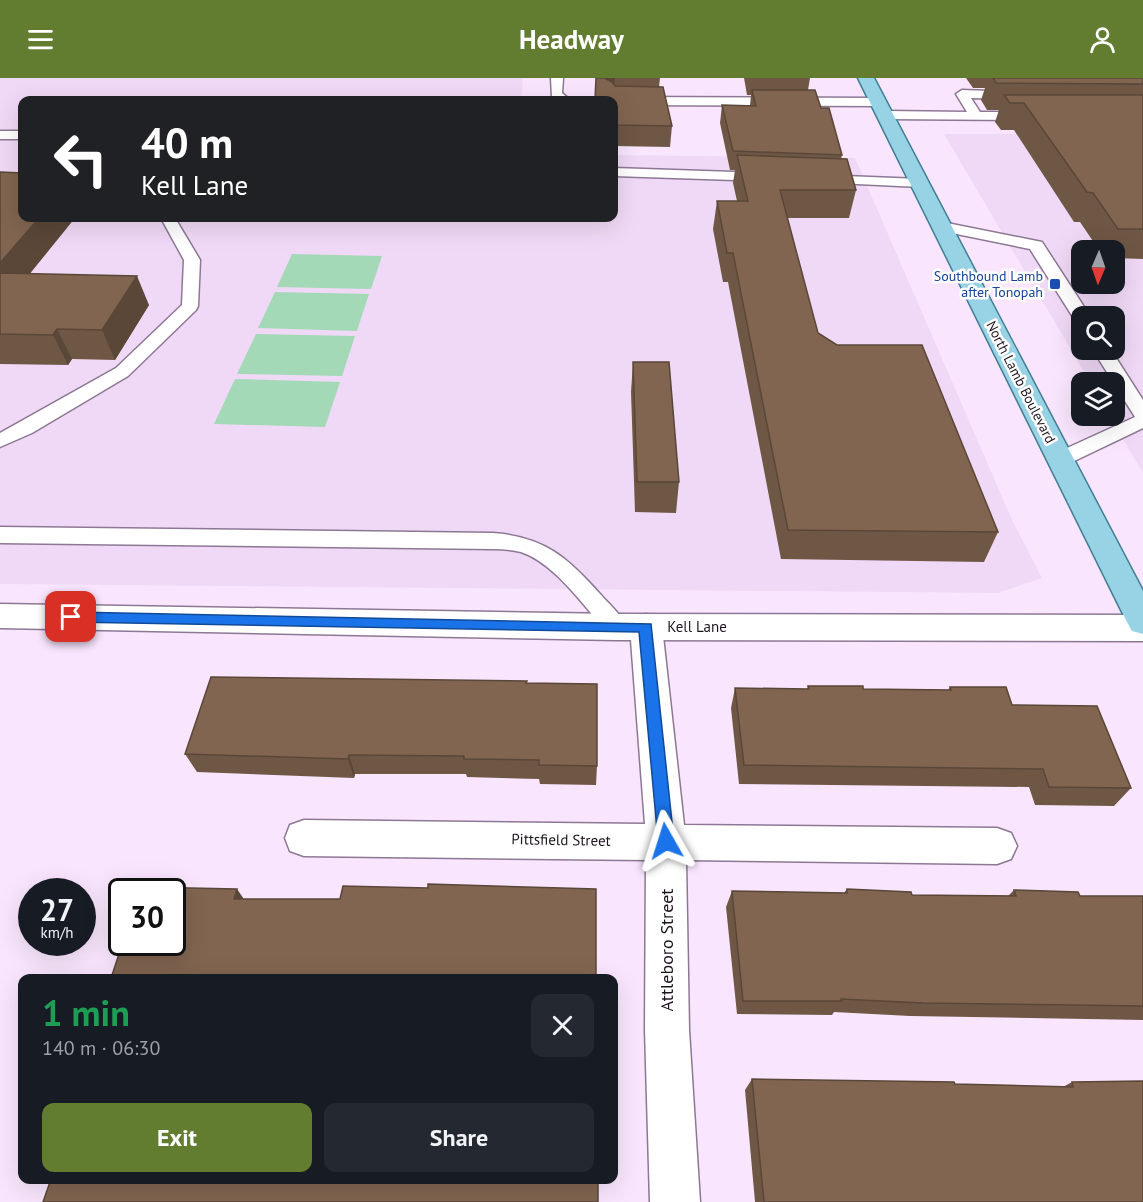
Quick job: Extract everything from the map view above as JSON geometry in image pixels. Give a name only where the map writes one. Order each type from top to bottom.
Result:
[{"type":"main road","name":"North Lamb Boulevard","points":[[866,78],[1143,622]]},
{"type":"street","name":"Kell Lane","points":[[0,616],[631,627],[1143,628]]},
{"type":"street","name":"Attleboro Street","points":[[631,627],[666,841],[667,1030],[675,1202]]},
{"type":"street","name":"Pittsfield Street","points":[[304,838],[997,846]]},
{"type":"lane","points":[[557,78],[556,94],[559,96]]},
{"type":"lane","points":[[976,115],[959,90],[1029,95]]},
{"type":"lane","points":[[618,101],[882,108],[976,115],[1048,116]]},
{"type":"lane","points":[[0,135],[18,135]]},
{"type":"lane","points":[[618,172],[777,177]]},
{"type":"lane","points":[[801,178],[920,183]]},
{"type":"lane","points":[[0,441],[26,429],[122,372],[190,306],[192,260],[170,222]]},
{"type":"lane","points":[[942,227],[1036,245],[1074,306]]},
{"type":"lane","points":[[1108,360],[1143,415]]},
{"type":"lane","points":[[1061,459],[1143,422]]},
{"type":"lane","points":[[0,535],[493,540],[519,543],[540,551],[555,562],[631,627]]},
{"type":"shaded area","points":[[0,78],[523,78],[521,96],[18,96],[18,222],[618,222],[618,155],[855,158],[1013,522],[1042,578],[998,593],[0,584]]},
{"type":"shaded area","points":[[1143,133],[1143,473],[1115,426],[1125,426],[1125,372],[1084,372],[1077,360],[1125,360],[1125,306],[1071,306],[1071,350],[944,134]]},
{"type":"green space","points":[[292,254],[382,256],[371,289],[277,287]]},
{"type":"green space","points":[[275,292],[369,294],[357,331],[258,328]]},
{"type":"green space","points":[[256,334],[355,336],[342,376],[237,374]]},
{"type":"green space","points":[[235,379],[340,382],[325,427],[214,424]]},
{"type":"building","points":[[596,78],[608,78],[606,79],[615,86],[663,87],[672,126],[618,125],[618,96],[595,96]]},
{"type":"building","points":[[993,78],[1143,78],[1143,84],[996,83]]},
{"type":"building","points":[[752,90],[815,90],[821,108],[829,108],[842,155],[733,151],[722,105],[756,106]]},
{"type":"building","points":[[1004,95],[1143,95],[1143,229],[1118,229],[1093,193],[1087,192],[1024,103],[1010,103]]},
{"type":"building","points":[[737,155],[847,159],[856,190],[780,190],[818,333],[837,345],[922,345],[998,532],[788,530],[733,253],[727,253],[717,201],[748,201]]},
{"type":"building","points":[[0,172],[18,173],[18,222],[36,222],[0,263]]},
{"type":"building","points":[[0,273],[137,276],[102,330],[57,329],[53,335],[0,334]]},
{"type":"building","points":[[633,362],[669,362],[679,482],[637,482]]},
{"type":"building","points":[[211,677],[597,684],[597,766],[539,765],[539,760],[464,759],[464,756],[349,755],[348,759],[185,754]]},
{"type":"building","points":[[808,686],[951,690],[950,687],[1006,687],[1012,705],[1097,706],[1131,788],[1049,787],[1043,769],[744,765],[735,688],[809,689]]},
{"type":"building","points":[[428,884],[596,889],[596,974],[112,974],[118,956],[186,956],[186,888],[237,889],[234,899],[340,899],[343,886],[428,888]]},
{"type":"building","points":[[847,889],[911,892],[912,895],[1016,896],[1014,890],[1078,892],[1080,896],[1143,896],[1143,1006],[923,1003],[841,999],[842,1001],[743,1001],[732,891],[847,893]]},
{"type":"building","points":[[752,1079],[954,1082],[955,1084],[1073,1087],[1072,1082],[1143,1081],[1143,1202],[764,1202]]},
{"type":"building","points":[[49,1184],[598,1184],[598,1202],[43,1202]]},
{"type":"place","name":"Southbound Lamb after Tonopah","points":[[1055,284]]},
{"type":"route","points":[[71,617],[646,627],[666,841]]}]
